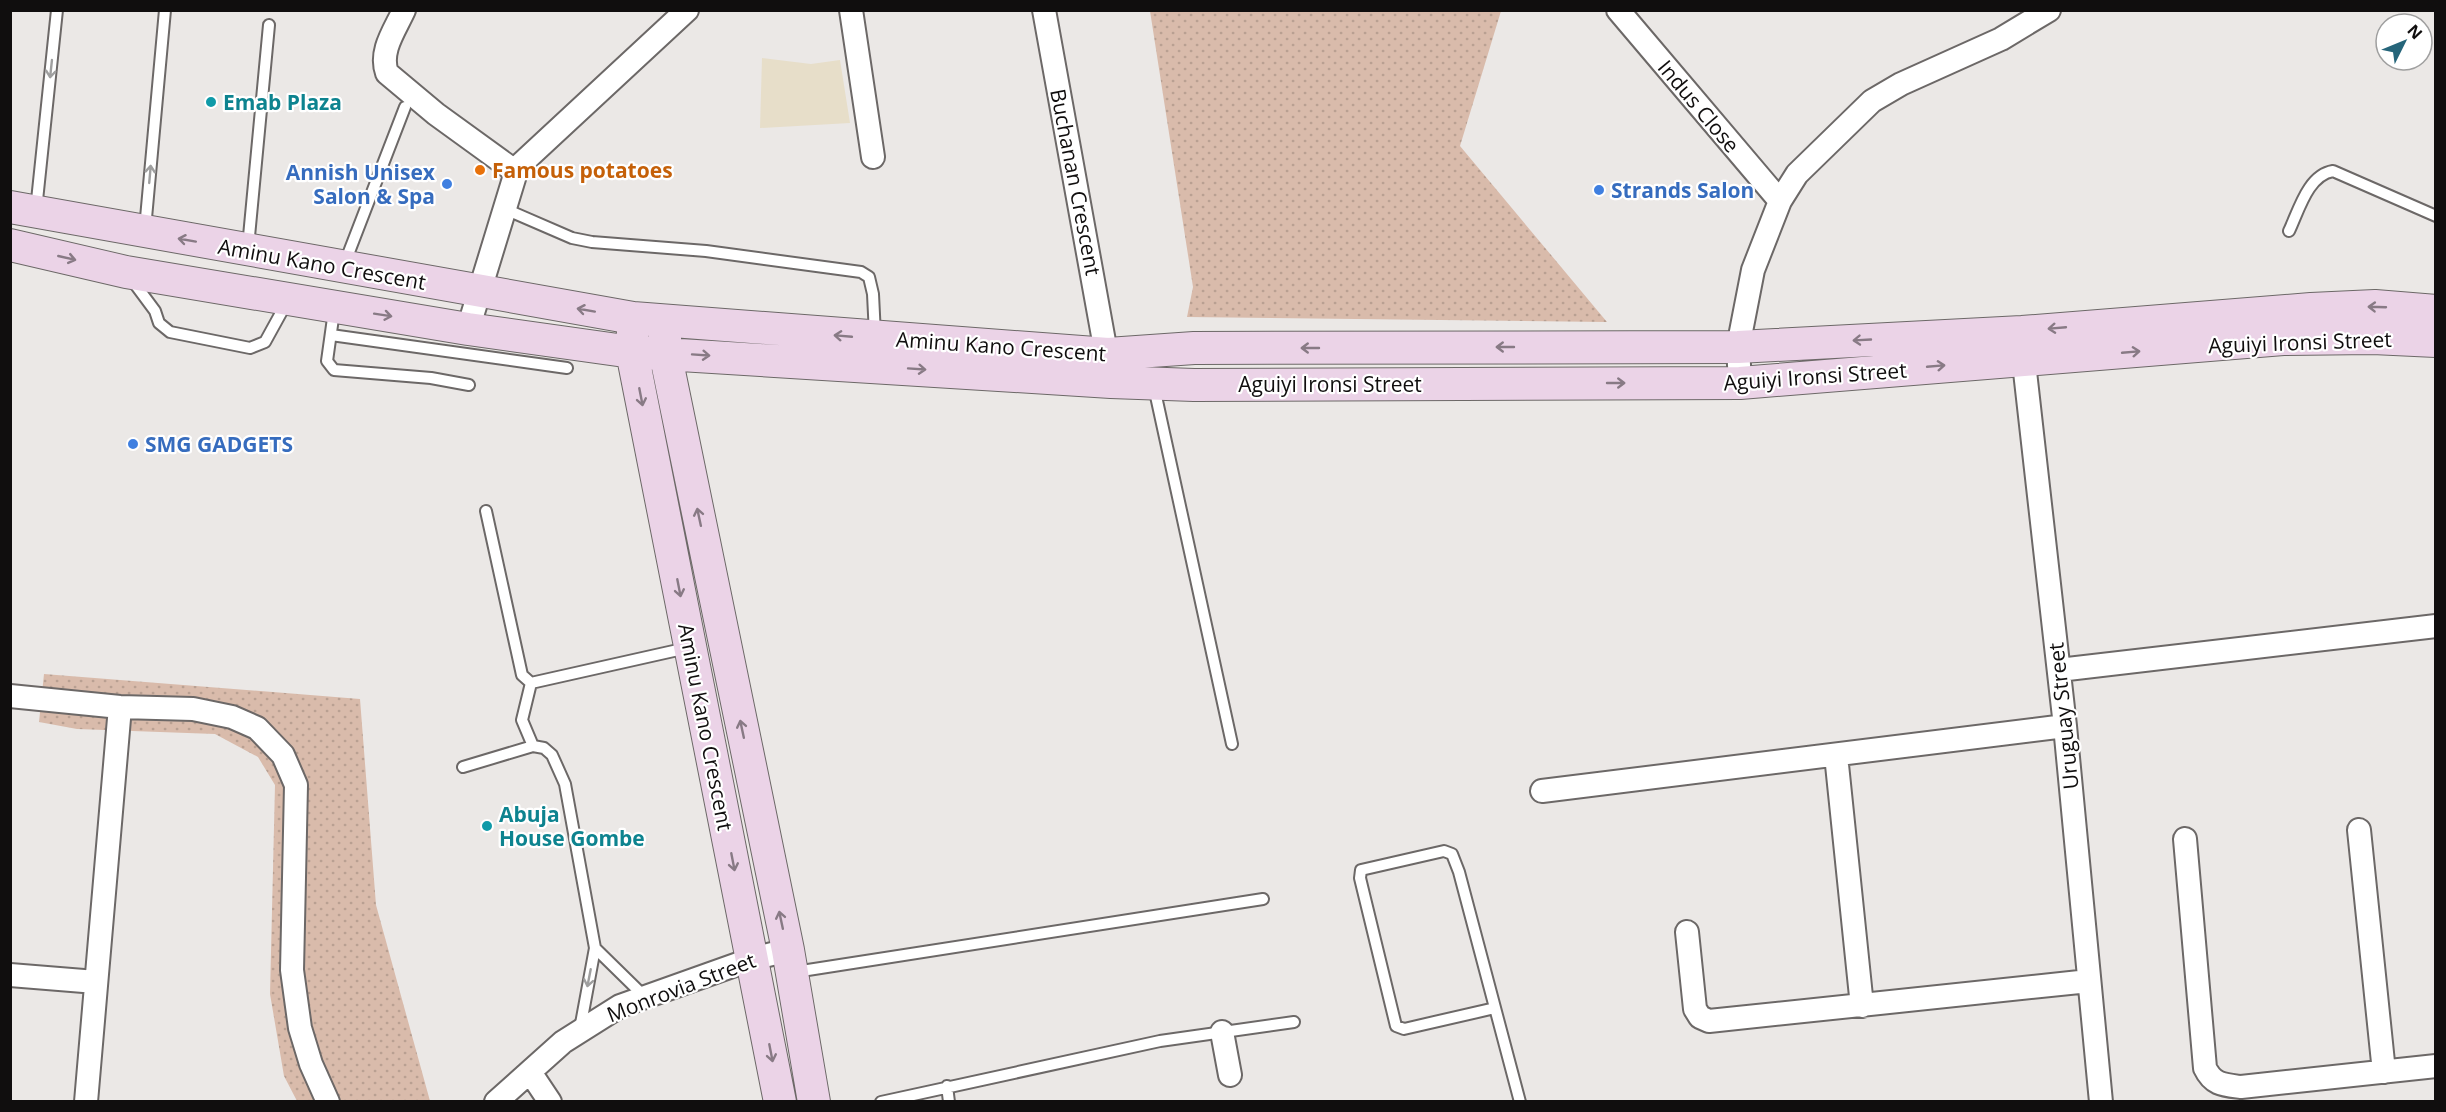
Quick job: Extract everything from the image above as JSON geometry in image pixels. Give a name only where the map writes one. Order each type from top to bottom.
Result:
[{"type":"main road","name":"Aminu Kano Crescent","points":[[23,209],[633,318],[875,338],[1109,368],[1154,383],[1194,385]]},
{"type":"main road","name":"Aminu Kano Crescent","points":[[10,245],[126,272],[288,300],[333,321],[444,335],[632,352],[1109,368],[1194,348]]},
{"type":"main road","name":"Aguiyi Ironsi Street","points":[[1194,385],[1740,383],[2311,309],[2374,306],[2436,311]]},
{"type":"main road","name":"Aminu Kano Crescent","points":[[633,318],[632,352],[780,1101]]},
{"type":"main road","name":"Aminu Kano Crescent","points":[[665,321],[665,352],[790,961],[814,1101]]},
{"type":"main road","name":"Aguiyi Ironsi Street","points":[[1194,348],[2022,345],[2373,338],[2436,341]]},
{"type":"street","points":[[404,10],[385,51],[384,63],[387,73],[436,114],[516,172]]},
{"type":"street","points":[[851,10],[873,158]]},
{"type":"street","name":"Buchanan Crescent","points":[[1044,10],[1109,368]]},
{"type":"street","name":"Indus Close","points":[[1618,10],[1780,201]]},
{"type":"street","points":[[1740,383],[1738,347],[1753,270],[1780,201],[1797,174],[1872,101],[1901,84],[2001,39],[2049,10]]},
{"type":"street","points":[[444,335],[478,292],[516,172],[526,157],[687,11]]},
{"type":"street","name":"Uruguay Street","points":[[2022,345],[2065,726],[2102,1101]]},
{"type":"street","points":[[2059,670],[2436,626]]},
{"type":"street","points":[[10,696],[120,707],[193,708],[232,717],[257,728],[283,755],[296,785],[297,840],[292,970],[300,1028],[311,1064],[328,1101]]},
{"type":"street","points":[[86,1101],[120,707]]},
{"type":"street","points":[[1542,791],[2065,726]]},
{"type":"street","points":[[1836,755],[1862,1006]]},
{"type":"street","points":[[2359,831],[2384,1072]]},
{"type":"street","points":[[2186,839],[2205,1068],[2210,1078],[2221,1085],[2241,1087],[2436,1066]]},
{"type":"street","points":[[1687,932],[1695,1009],[1700,1017],[1709,1021],[2089,981]]},
{"type":"street","name":"Monrovia Street","points":[[496,1101],[580,1031],[612,1010],[752,959],[790,961]]},
{"type":"street","points":[[10,975],[96,982]]},
{"type":"street","points":[[1222,1032],[1230,1075]]},
{"type":"street","points":[[530,1072],[550,1101]]},
{"type":"lane","points":[[23,209],[57,10]]},
{"type":"lane","points":[[144,232],[165,10]]},
{"type":"lane","points":[[248,251],[270,25]]},
{"type":"lane","points":[[343,268],[405,107]]},
{"type":"lane","points":[[2289,231],[2314,180],[2321,173],[2333,171],[2436,216]]},
{"type":"lane","points":[[505,209],[572,238],[592,242],[706,251],[861,272],[869,277],[873,294],[875,338]]},
{"type":"lane","points":[[126,272],[155,311],[159,323],[170,332],[250,348],[265,342],[288,300]]},
{"type":"lane","points":[[333,321],[327,361],[334,370],[431,378],[469,385]]},
{"type":"lane","points":[[444,335],[567,368]]},
{"type":"lane","points":[[1154,383],[1232,744]]},
{"type":"lane","points":[[486,511],[522,675],[531,683]]},
{"type":"lane","points":[[531,683],[690,648]]},
{"type":"lane","points":[[531,683],[522,720],[533,746]]},
{"type":"lane","points":[[463,766],[533,746],[544,748],[552,755],[565,784],[596,948],[580,1031]]},
{"type":"lane","points":[[1495,1008],[1404,1029],[1396,1026],[1360,878],[1361,870],[1444,851],[1452,854],[1495,1008],[1520,1101]]},
{"type":"lane","points":[[790,961],[1263,899]]},
{"type":"lane","points":[[596,948],[646,997]]},
{"type":"lane","points":[[881,1101],[1160,1041],[1294,1022]]},
{"type":"lane","points":[[946,1086],[949,1101]]},
{"type":"shaded area","points":[[1150,11],[1501,11],[1460,146],[1607,322],[1187,317],[1193,287]]},
{"type":"shaded area","points":[[762,58],[811,64],[840,60],[850,123],[760,128]]},
{"type":"shaded area","points":[[44,674],[360,699],[376,905],[430,1101],[297,1101],[284,1076],[270,994],[275,785],[258,757],[215,734],[77,729],[39,722]]},
{"type":"place","name":"Emab Plaza","points":[[211,102]]},
{"type":"place","name":"Famous potatoes","points":[[480,170]]},
{"type":"place","name":"Annish Unisex Salon & Spa","points":[[447,184]]},
{"type":"place","name":"Strands Salon","points":[[1599,190]]},
{"type":"place","name":"SMG GADGETS","points":[[133,444]]},
{"type":"place","name":"Abuja House Gombe","points":[[487,826]]}]
